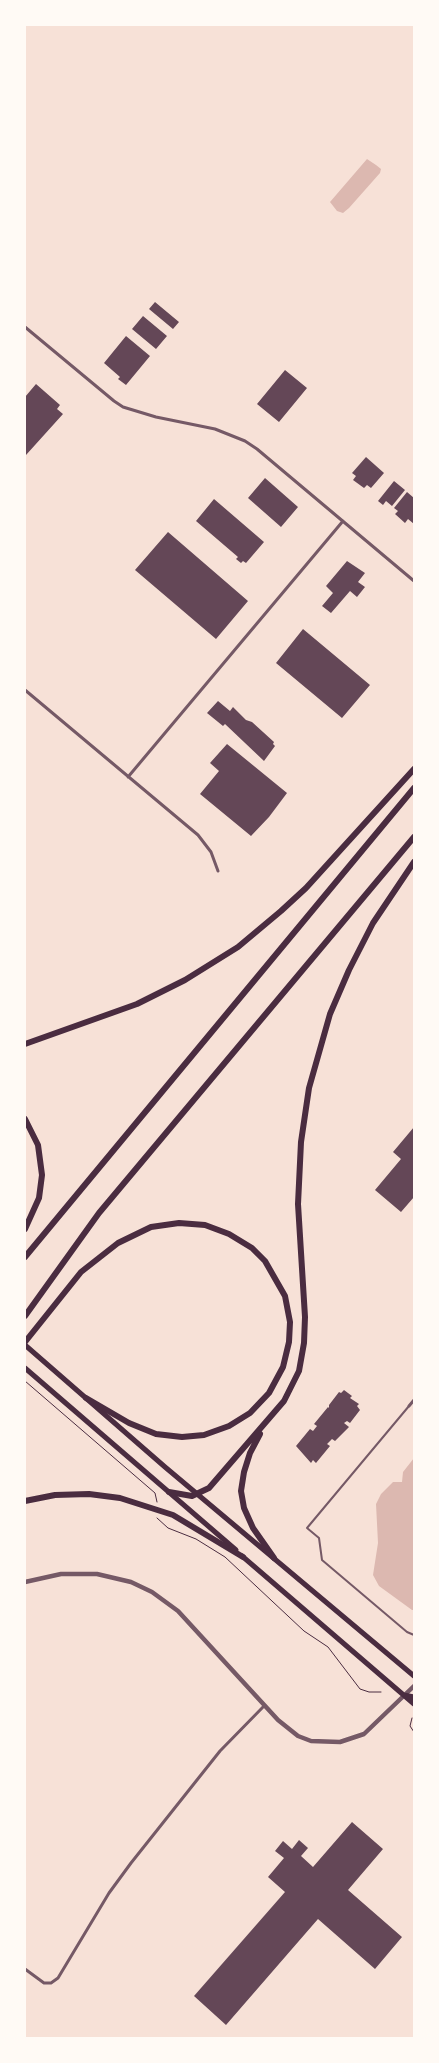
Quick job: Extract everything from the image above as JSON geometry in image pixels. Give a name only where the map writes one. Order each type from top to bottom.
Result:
[{"type":"highway","points":[[25,1044],[136,1004],[185,980],[238,947],[282,911],[306,888],[414,768]]},
{"type":"highway","points":[[25,1257],[414,788]]},
{"type":"highway","points":[[25,1316],[99,1214],[414,837]]},
{"type":"highway","points":[[274,1558],[253,1528],[244,1508],[241,1491],[250,1453],[300,1371],[304,1343],[298,1204],[304,1111],[316,1058],[348,970],[372,924],[414,862]]},
{"type":"highway","points":[[25,1119],[35,1137],[42,1166],[39,1198],[25,1229]]},
{"type":"highway","points":[[25,1344],[80,1272],[118,1243],[151,1227],[178,1223],[205,1225],[229,1234],[252,1248],[265,1261],[285,1296],[290,1322],[289,1342],[283,1368],[269,1393],[250,1413],[229,1426],[204,1435],[182,1437],[156,1434],[129,1423],[86,1398]]},
{"type":"highway","points":[[169,1492],[192,1496],[209,1488],[270,1418]]},
{"type":"highway","points":[[25,1501],[54,1495],[89,1494],[120,1498],[156,1509],[187,1522],[243,1557]]},
{"type":"main road","points":[[25,1344],[198,1494],[414,1676]]},
{"type":"main road","points":[[27,1370],[414,1704]]},
{"type":"main road","points":[[404,1695],[414,1697]]},
{"type":"street","points":[[25,327],[114,401],[156,417],[215,429],[245,441],[258,449],[414,581]]},
{"type":"street","points":[[128,777],[343,521]]},
{"type":"street","points":[[25,690],[198,835],[212,852],[218,871]]},
{"type":"street","points":[[409,1406],[414,1400]]},
{"type":"street","points":[[25,1582],[61,1574],[89,1573],[123,1580],[152,1592],[166,1600],[183,1616],[264,1706],[298,1736],[311,1741],[327,1743],[352,1739],[364,1734],[380,1721],[414,1686]]},
{"type":"street","points":[[25,1969],[44,1983],[51,1983],[58,1978],[109,1893],[131,1862],[220,1751],[264,1706]]},
{"type":"lane","points":[[409,1406],[307,1528],[319,1538],[322,1560],[407,1632],[414,1635]]},
{"type":"path","points":[[25,1380],[155,1493],[158,1499],[155,1515],[162,1525],[196,1539],[225,1557],[304,1631],[328,1647],[360,1689],[369,1692],[381,1692]]},
{"type":"path","points":[[412,1718],[410,1726],[414,1732]]},
{"type":"shaded area","points":[[367,159],[381,169],[380,173],[349,208],[343,213],[337,211],[330,202]]},
{"type":"shaded area","points":[[414,1458],[414,1610],[412,1610],[379,1586],[373,1575],[378,1543],[376,1504],[381,1494],[393,1482],[402,1482],[403,1472]]},
{"type":"building","points":[[155,302],[179,322],[173,329],[149,309]]},
{"type":"building","points":[[143,316],[167,336],[156,349],[132,329]]},
{"type":"building","points":[[126,336],[150,356],[126,385],[104,363]]},
{"type":"building","points":[[285,370],[307,388],[279,422],[257,404]]},
{"type":"building","points":[[36,384],[60,405],[57,409],[63,414],[26,455],[25,397]]},
{"type":"building","points":[[366,457],[384,473],[371,488],[367,485],[364,488],[353,480],[356,476],[352,473]]},
{"type":"building","points":[[265,478],[298,507],[281,527],[248,498]]},
{"type":"building","points":[[394,481],[405,490],[392,506],[386,501],[383,505],[378,501]]},
{"type":"building","points":[[407,492],[414,498],[414,524],[408,519],[405,523],[395,514],[398,511],[394,508]]},
{"type":"building","points":[[214,499],[264,542],[246,563],[243,561],[241,563],[236,559],[238,557],[196,521]]},
{"type":"building","points":[[168,532],[248,601],[216,639],[135,570]]},
{"type":"building","points":[[347,561],[365,573],[358,582],[365,587],[357,597],[350,591],[331,613],[322,606],[333,593],[326,586]]},
{"type":"building","points":[[303,629],[370,685],[342,718],[276,663]]},
{"type":"building","points":[[218,701],[230,711],[233,707],[274,742],[275,746],[264,761],[225,724],[223,726],[207,713]]},
{"type":"building","points":[[227,744],[287,793],[269,817],[251,836],[200,794],[219,771],[210,763]]},
{"type":"building","points":[[414,1127],[414,1197],[401,1212],[375,1190],[401,1159],[393,1152]]},
{"type":"building","points":[[344,1390],[352,1396],[350,1398],[359,1404],[357,1406],[360,1410],[350,1423],[347,1421],[344,1423],[349,1427],[335,1441],[332,1439],[327,1444],[330,1446],[316,1463],[313,1460],[311,1463],[296,1446],[310,1429],[313,1431],[317,1426],[314,1424],[329,1408],[329,1405],[339,1392],[341,1393]]},
{"type":"building","points":[[352,1822],[383,1849],[348,1890],[402,1937],[375,1969],[318,1919],[226,2025],[194,1996],[285,1892],[268,1877],[284,1858],[275,1851],[283,1841],[292,1849],[299,1840],[308,1848],[301,1856],[313,1867]]}]
